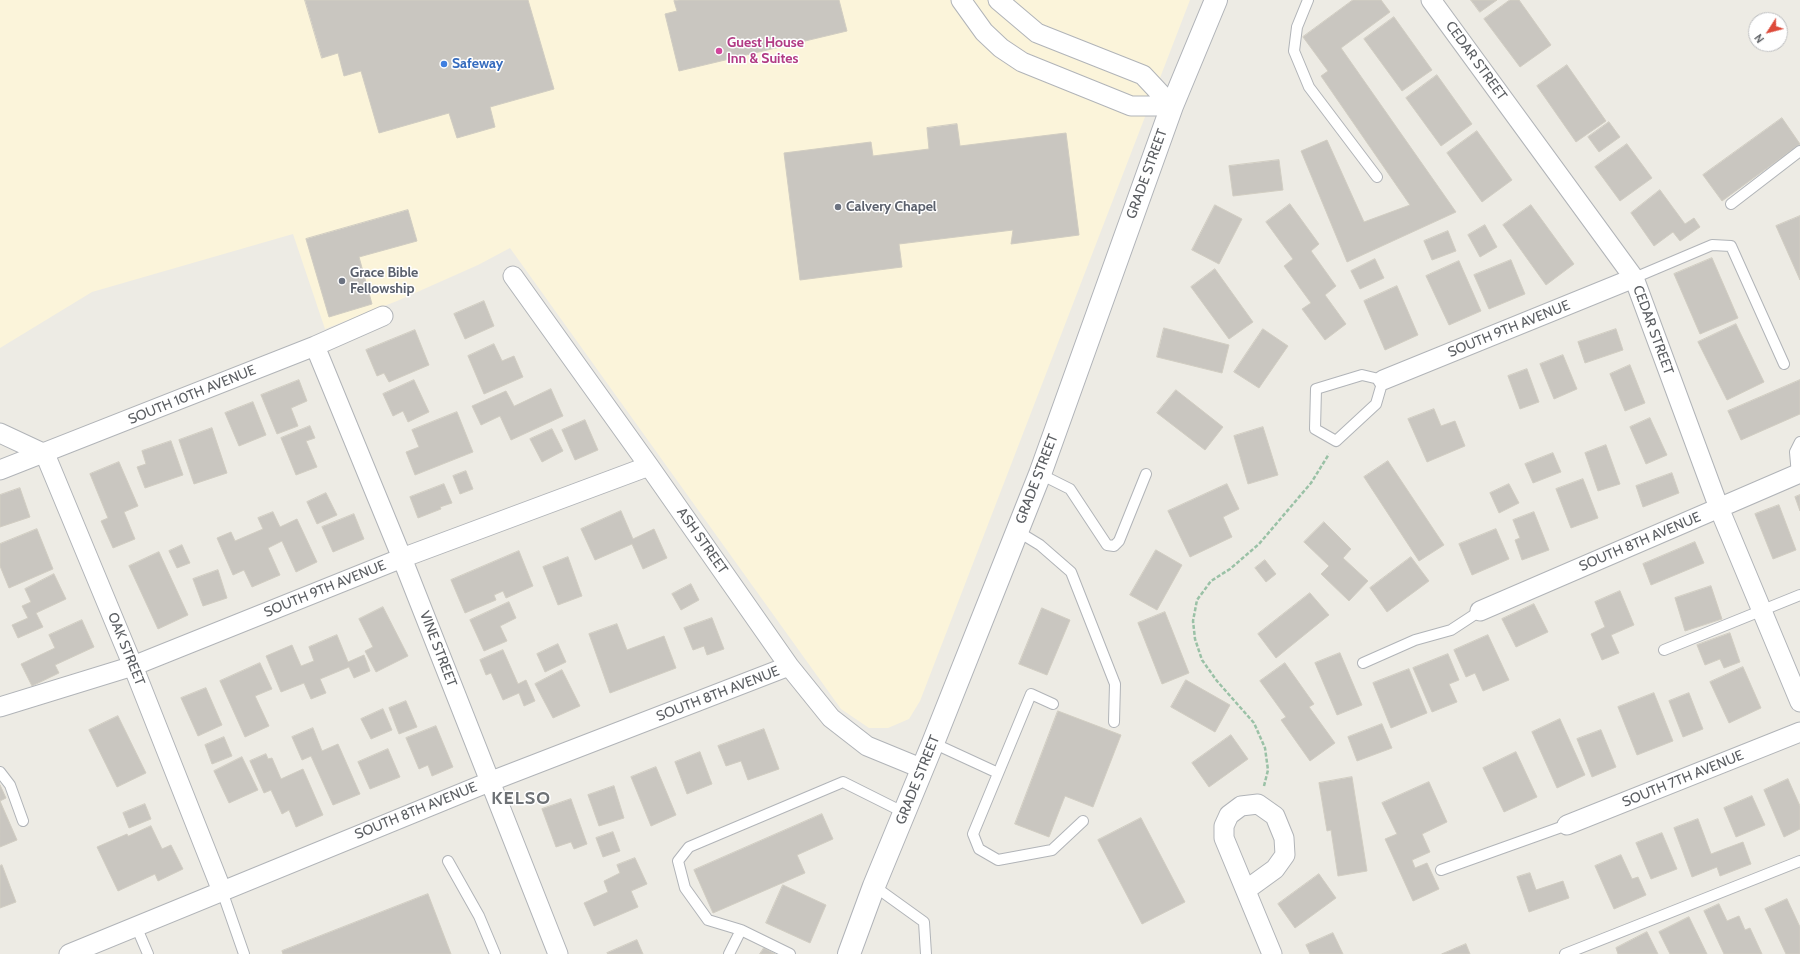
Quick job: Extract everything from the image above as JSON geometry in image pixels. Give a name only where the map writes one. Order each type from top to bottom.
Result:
[{"type":"main road","name":"GRADE STREET","points":[[849,954],[874,886],[923,769],[1040,474],[1172,106],[1216,0]]},
{"type":"street","points":[[961,0],[984,32],[1001,48],[1022,62],[1131,106],[1172,106]]},
{"type":"street","points":[[998,0],[1037,32],[1144,75],[1172,106]]},
{"type":"street","name":"CEDAR STREET","points":[[1431,0],[1634,278],[1720,508],[1800,702]]},
{"type":"street","name":"ASH STREET","points":[[514,276],[789,666],[830,718],[867,746],[923,769]]},
{"type":"street","name":"SOUTH 9TH AVENUE","points":[[1383,380],[1634,278]]},
{"type":"street","name":"SOUTH 10TH AVENUE","points":[[0,470],[45,454],[315,346],[383,316]]},
{"type":"street","name":"VINE STREET","points":[[315,346],[402,558],[558,954]]},
{"type":"street","points":[[0,433],[45,454]]},
{"type":"street","name":"OAK STREET","points":[[45,454],[133,666],[222,891]]},
{"type":"street","name":"SOUTH 9TH AVENUE","points":[[0,707],[133,666],[402,558],[649,466]]},
{"type":"street","name":"SOUTH 8TH AVENUE","points":[[1480,611],[1798,474]]},
{"type":"street","name":"SOUTH 8TH AVENUE","points":[[68,954],[489,782],[789,666]]},
{"type":"street","name":"SOUTH 7TH AVENUE","points":[[1567,825],[1800,732]]},
{"type":"street","points":[[1246,890],[1275,870],[1285,855],[1284,838],[1274,816],[1258,804],[1241,806],[1228,814],[1224,826],[1224,838],[1272,954]]},
{"type":"lane","points":[[1308,0],[1297,26],[1294,51],[1309,87],[1377,177]]},
{"type":"lane","points":[[1731,204],[1800,151]]},
{"type":"lane","points":[[1634,278],[1712,245],[1731,246],[1784,364]]},
{"type":"lane","points":[[1362,374],[1383,380],[1376,404],[1336,441],[1315,429],[1316,388],[1362,374]]},
{"type":"lane","points":[[1798,474],[1795,452],[1800,442]]},
{"type":"lane","points":[[1040,474],[1070,489],[1107,545],[1114,546],[1119,541],[1146,474]]},
{"type":"lane","points":[[1017,531],[1040,545],[1071,572],[1115,684],[1114,722]]},
{"type":"lane","points":[[1664,650],[1800,595]]},
{"type":"lane","points":[[1364,663],[1415,640],[1451,630],[1480,611]]},
{"type":"lane","points":[[1053,704],[1031,694],[973,834],[979,849],[998,860],[1052,850],[1083,821]]},
{"type":"lane","points":[[933,743],[998,773]]},
{"type":"lane","points":[[0,772],[10,785],[23,821]]},
{"type":"lane","points":[[790,954],[741,930],[708,920],[685,888],[678,861],[689,847],[843,782],[905,813]]},
{"type":"lane","points":[[1441,870],[1567,825]]},
{"type":"lane","points":[[448,861],[480,916],[495,954]]},
{"type":"lane","points":[[1565,954],[1800,861]]},
{"type":"lane","points":[[874,886],[924,922],[926,954]]},
{"type":"lane","points":[[222,891],[244,954]]},
{"type":"lane","points":[[136,926],[148,954]]},
{"type":"lane","points":[[729,954],[741,930]]},
{"type":"path","points":[[1258,804],[1268,770],[1265,748],[1254,723],[1217,682],[1202,660],[1195,639],[1193,621],[1197,600],[1211,581],[1230,569],[1259,544],[1311,483],[1336,441]]},
{"type":"shaded area","points":[[0,0],[1190,0],[920,701],[909,719],[888,728],[869,728],[841,709],[510,248],[478,265],[397,301],[325,329],[293,234],[92,292],[0,348]]},
{"type":"building","name":"Safeway","points":[[305,0],[528,0],[554,89],[490,107],[495,127],[457,138],[449,113],[379,133],[361,71],[344,76],[338,53],[322,58]]},
{"type":"building","name":"Guest House Inn & Suites","points":[[839,0],[847,31],[679,71],[665,14],[677,11],[674,1]]},
{"type":"building","points":[[1353,0],[1381,0],[1390,12],[1341,48],[1456,212],[1347,262],[1301,151],[1327,140],[1364,222],[1410,205],[1321,76],[1328,71],[1303,37]]},
{"type":"building","points":[[1471,0],[1497,0],[1480,12]]},
{"type":"building","points":[[1510,0],[1519,0],[1551,45],[1520,67],[1484,19]]},
{"type":"building","points":[[1394,17],[1432,70],[1402,91],[1364,39]]},
{"type":"building","points":[[1567,65],[1606,121],[1576,142],[1537,86]]},
{"type":"building","points":[[1437,75],[1472,124],[1441,146],[1406,98]]},
{"type":"building","points":[[1782,118],[1800,144],[1722,201],[1703,175]]},
{"type":"building","points":[[1609,122],[1620,137],[1599,152],[1588,137]]},
{"type":"building","points":[[957,124],[960,146],[1066,133],[1079,235],[1011,244],[1013,230],[899,244],[902,267],[800,280],[784,153],[871,142],[873,156],[929,149],[927,128]]},
{"type":"building","points":[[1477,131],[1512,180],[1482,202],[1447,153]]},
{"type":"building","points":[[1627,144],[1652,178],[1620,201],[1595,167]]},
{"type":"building","points":[[1279,160],[1283,190],[1233,196],[1229,166]]},
{"type":"building","points":[[1660,190],[1685,224],[1694,218],[1700,227],[1680,241],[1673,232],[1654,246],[1631,213]]},
{"type":"building","points":[[1290,204],[1319,244],[1311,251],[1336,286],[1325,295],[1346,324],[1325,340],[1302,309],[1311,303],[1284,266],[1293,259],[1266,222]]},
{"type":"building","points":[[1215,205],[1242,219],[1219,264],[1192,250]]},
{"type":"building","points":[[1531,205],[1574,264],[1546,285],[1503,225]]},
{"type":"building","name":"Grace Bible Fellowship","points":[[408,210],[417,241],[359,257],[372,304],[329,317],[306,239]]},
{"type":"building","points":[[1800,216],[1800,280],[1776,226]]},
{"type":"building","points":[[1485,225],[1497,247],[1480,257],[1468,235]]},
{"type":"building","points":[[1448,231],[1456,251],[1432,260],[1424,241]]},
{"type":"building","points":[[1712,258],[1738,318],[1700,334],[1674,274]]},
{"type":"building","points":[[1375,259],[1384,278],[1360,289],[1351,271]]},
{"type":"building","points":[[1511,260],[1525,294],[1489,309],[1474,275]]},
{"type":"building","points":[[1459,261],[1481,311],[1449,325],[1426,276]]},
{"type":"building","points":[[1215,269],[1253,322],[1229,339],[1191,287]]},
{"type":"building","points":[[1397,286],[1418,335],[1385,350],[1364,301]]},
{"type":"building","points":[[484,301],[494,326],[465,339],[454,314]]},
{"type":"building","points":[[1736,324],[1764,382],[1727,400],[1698,342]]},
{"type":"building","points":[[1164,328],[1229,345],[1222,373],[1157,357]]},
{"type":"building","points":[[1263,329],[1288,346],[1259,388],[1234,372]]},
{"type":"building","points":[[1616,329],[1623,350],[1585,363],[1578,342]]},
{"type":"building","points":[[415,330],[429,365],[389,382],[384,373],[377,376],[366,350]]},
{"type":"building","points":[[494,344],[502,361],[514,356],[523,377],[484,394],[468,356]]},
{"type":"building","points":[[1563,355],[1577,389],[1554,399],[1540,364]]},
{"type":"building","points":[[1630,365],[1645,403],[1625,411],[1610,374]]},
{"type":"building","points":[[1527,369],[1539,402],[1520,409],[1508,376]]},
{"type":"building","points":[[299,380],[307,401],[291,408],[298,426],[277,434],[261,395]]},
{"type":"building","points":[[414,380],[429,412],[408,422],[403,411],[393,416],[383,394]]},
{"type":"building","points":[[1800,380],[1800,414],[1741,440],[1728,411]]},
{"type":"building","points":[[551,389],[563,416],[511,440],[500,416],[481,425],[472,406],[506,391],[514,406]]},
{"type":"building","points":[[1176,390],[1223,427],[1205,450],[1157,413]]},
{"type":"building","points":[[253,402],[266,435],[239,446],[225,413]]},
{"type":"building","points":[[1434,409],[1441,426],[1455,421],[1465,446],[1427,462],[1408,419]]},
{"type":"building","points":[[457,412],[473,452],[415,475],[406,452],[419,447],[412,430]]},
{"type":"building","points":[[1650,418],[1667,455],[1646,464],[1630,427]]},
{"type":"building","points":[[585,420],[598,450],[575,460],[562,430]]},
{"type":"building","points":[[310,426],[315,438],[306,441],[317,467],[296,475],[281,438]]},
{"type":"building","points":[[1263,427],[1278,475],[1248,484],[1234,436]]},
{"type":"building","points":[[212,428],[227,473],[194,484],[179,440]]},
{"type":"building","points":[[552,429],[563,451],[542,462],[530,439]]},
{"type":"building","points":[[171,441],[183,475],[145,488],[137,467],[146,464],[142,451]]},
{"type":"building","points":[[1606,445],[1620,484],[1598,491],[1585,453]]},
{"type":"building","points":[[1553,453],[1561,472],[1533,483],[1525,464]]},
{"type":"building","points":[[1388,461],[1444,545],[1419,561],[1364,477]]},
{"type":"building","points":[[119,462],[138,506],[124,512],[135,539],[113,548],[101,521],[108,518],[90,474]]},
{"type":"building","points":[[466,471],[473,489],[460,494],[453,476]]},
{"type":"building","points":[[1672,473],[1679,493],[1643,507],[1636,486]]},
{"type":"building","points":[[1583,479],[1598,518],[1571,528],[1556,489]]},
{"type":"building","points":[[444,484],[452,503],[418,518],[410,497]]},
{"type":"building","points":[[1227,484],[1239,509],[1223,517],[1232,537],[1190,557],[1168,511]]},
{"type":"building","points":[[1509,484],[1519,503],[1499,513],[1490,493]]},
{"type":"building","points":[[20,488],[30,517],[0,527],[0,495]]},
{"type":"building","points":[[326,493],[337,515],[317,524],[307,502]]},
{"type":"building","points":[[1800,495],[1800,511],[1795,497]]},
{"type":"building","points":[[1779,505],[1796,550],[1773,559],[1755,514]]},
{"type":"building","points":[[621,511],[633,539],[654,529],[667,558],[643,569],[632,544],[595,560],[581,529]]},
{"type":"building","points":[[273,512],[280,527],[297,519],[317,562],[296,572],[282,541],[268,548],[280,575],[252,587],[244,570],[233,575],[217,538],[231,532],[235,541],[263,529],[258,518]]},
{"type":"building","points":[[1534,512],[1549,550],[1522,560],[1515,540],[1520,538],[1513,520]]},
{"type":"building","points":[[354,514],[364,539],[333,552],[322,527]]},
{"type":"building","points":[[1324,522],[1351,549],[1343,558],[1368,581],[1349,601],[1321,574],[1329,566],[1304,542]]},
{"type":"building","points":[[37,529],[53,569],[9,588],[0,566],[0,544]]},
{"type":"building","points":[[1496,529],[1509,559],[1472,575],[1459,544]]},
{"type":"building","points":[[1695,542],[1704,563],[1651,585],[1643,564]]},
{"type":"building","points":[[182,545],[190,563],[177,568],[169,551]]},
{"type":"building","points":[[1156,550],[1182,565],[1157,610],[1130,595]]},
{"type":"building","points":[[519,551],[533,586],[506,598],[503,591],[494,595],[496,600],[465,613],[451,580]]},
{"type":"building","points":[[159,552],[188,615],[158,629],[129,566]]},
{"type":"building","points":[[568,557],[582,596],[558,605],[543,567]]},
{"type":"building","points":[[1411,557],[1429,581],[1387,612],[1370,588]]},
{"type":"building","points":[[1265,560],[1276,574],[1266,582],[1255,568]]},
{"type":"building","points":[[218,570],[227,598],[203,606],[193,579]]},
{"type":"building","points":[[54,574],[66,599],[36,613],[43,627],[18,638],[12,625],[28,618],[22,606],[31,602],[25,589]]},
{"type":"building","points":[[691,584],[699,600],[681,610],[672,594]]},
{"type":"building","points":[[1711,586],[1722,619],[1685,631],[1675,598]]},
{"type":"building","points":[[1620,591],[1634,625],[1611,635],[1619,653],[1602,660],[1591,634],[1605,627],[1595,602]]},
{"type":"building","points":[[1310,593],[1329,615],[1276,658],[1258,634]]},
{"type":"building","points":[[509,602],[516,618],[500,626],[507,641],[484,651],[470,620]]},
{"type":"building","points":[[1534,604],[1548,632],[1516,647],[1502,619]]},
{"type":"building","points":[[383,607],[408,656],[376,672],[365,651],[373,647],[359,619]]},
{"type":"building","points":[[1042,608],[1070,620],[1047,675],[1019,664]]},
{"type":"building","points":[[1165,612],[1189,673],[1162,684],[1138,623]]},
{"type":"building","points":[[712,618],[724,649],[707,655],[704,646],[693,650],[684,628]]},
{"type":"building","points":[[82,620],[94,647],[55,665],[59,673],[32,686],[21,664],[55,648],[49,635]]},
{"type":"building","points":[[617,624],[627,650],[664,636],[676,668],[610,693],[589,634]]},
{"type":"building","points":[[1730,633],[1740,662],[1724,668],[1720,659],[1705,665],[1697,645]]},
{"type":"building","points":[[337,635],[348,662],[364,655],[370,671],[354,678],[349,667],[320,679],[326,693],[311,699],[304,683],[281,692],[266,656],[292,645],[301,666],[314,661],[309,647]]},
{"type":"building","points":[[1488,635],[1509,680],[1483,691],[1475,673],[1466,677],[1454,650]]},
{"type":"building","points":[[558,644],[566,662],[545,672],[537,654]]},
{"type":"building","points":[[503,650],[518,684],[526,680],[535,701],[524,706],[519,693],[503,700],[491,673],[486,675],[480,660]]},
{"type":"building","points":[[1340,653],[1362,705],[1337,715],[1315,663]]},
{"type":"building","points":[[1448,654],[1459,680],[1449,684],[1457,702],[1432,712],[1413,668]]},
{"type":"building","points":[[260,663],[272,689],[255,696],[269,726],[245,737],[220,681]]},
{"type":"building","points":[[1285,663],[1314,704],[1309,707],[1335,743],[1310,761],[1281,720],[1286,717],[1260,681]]},
{"type":"building","points":[[1743,667],[1761,708],[1729,723],[1710,682]]},
{"type":"building","points":[[1409,669],[1427,713],[1391,728],[1373,683]]},
{"type":"building","points":[[562,670],[580,706],[553,718],[535,684]]},
{"type":"building","points":[[1186,680],[1230,705],[1215,732],[1171,707]]},
{"type":"building","points":[[206,688],[222,725],[198,736],[181,698]]},
{"type":"building","points":[[1654,693],[1673,741],[1637,755],[1618,707]]},
{"type":"building","points":[[1689,693],[1703,729],[1683,737],[1669,701]]},
{"type":"building","points":[[406,701],[417,727],[399,734],[389,708]]},
{"type":"building","points":[[383,709],[392,730],[371,739],[361,719]]},
{"type":"building","points":[[1058,711],[1121,735],[1093,807],[1065,796],[1049,837],[1015,824]]},
{"type":"building","points":[[118,716],[146,773],[117,787],[89,730]]},
{"type":"building","points":[[1560,719],[1585,775],[1557,788],[1532,732]]},
{"type":"building","points":[[1382,724],[1392,748],[1357,761],[1348,737]]},
{"type":"building","points":[[436,726],[453,767],[432,776],[428,765],[419,769],[406,738]]},
{"type":"building","points":[[313,728],[322,751],[338,744],[360,794],[333,805],[311,756],[302,760],[292,737]]},
{"type":"building","points":[[764,729],[779,769],[748,780],[741,761],[726,766],[718,746]]},
{"type":"building","points":[[1601,730],[1616,767],[1592,777],[1577,739]]},
{"type":"building","points":[[1231,735],[1248,759],[1209,787],[1192,763]]},
{"type":"building","points":[[224,737],[232,756],[212,764],[205,745]]},
{"type":"building","points":[[388,749],[400,777],[370,789],[358,762]]},
{"type":"building","points":[[700,752],[712,784],[687,794],[675,762]]},
{"type":"building","points":[[1516,752],[1537,797],[1504,812],[1483,768]]},
{"type":"building","points":[[266,754],[268,759],[272,758],[281,779],[303,769],[323,815],[296,827],[289,810],[282,814],[271,790],[264,793],[250,761]]},
{"type":"building","points":[[242,757],[258,790],[229,803],[214,771]]},
{"type":"building","points":[[656,767],[676,815],[651,826],[631,777]]},
{"type":"building","points":[[1352,777],[1367,871],[1338,876],[1331,830],[1327,831],[1319,783]]},
{"type":"building","points":[[1788,779],[1800,806],[1800,829],[1784,837],[1764,790]]},
{"type":"building","points":[[1429,782],[1447,822],[1422,834],[1430,852],[1412,860],[1415,868],[1427,863],[1439,889],[1413,901],[1385,839],[1397,834],[1382,803]]},
{"type":"building","points":[[0,785],[6,798],[0,801]]},
{"type":"building","points":[[614,786],[624,818],[599,826],[588,795]]},
{"type":"building","points":[[1752,796],[1765,825],[1736,837],[1724,808]]},
{"type":"building","points":[[571,799],[587,844],[574,849],[571,842],[556,847],[542,809]]},
{"type":"building","points":[[0,801],[17,840],[0,847]]},
{"type":"building","points":[[145,804],[151,819],[129,828],[123,813]]},
{"type":"building","points":[[822,814],[833,839],[797,855],[805,873],[713,913],[694,870]]},
{"type":"building","points":[[1141,818],[1185,902],[1142,924],[1098,840]]},
{"type":"building","points":[[1698,819],[1711,854],[1743,842],[1751,864],[1720,876],[1717,867],[1692,877],[1674,828]]},
{"type":"building","points":[[151,826],[162,849],[171,845],[183,869],[158,881],[155,874],[118,891],[97,847],[127,834],[128,836]]},
{"type":"building","points":[[613,832],[620,851],[603,857],[596,838]]},
{"type":"building","points":[[1662,833],[1677,869],[1651,879],[1636,843]]},
{"type":"building","points":[[1621,855],[1632,879],[1638,877],[1646,895],[1614,909],[1595,866]]},
{"type":"building","points":[[635,858],[647,884],[631,891],[638,907],[594,926],[584,903],[608,892],[604,881],[620,873],[617,865]]},
{"type":"building","points":[[2,865],[16,902],[0,908],[0,866]]},
{"type":"building","points":[[1530,873],[1536,890],[1563,881],[1569,898],[1529,912],[1517,877]]},
{"type":"building","points":[[1319,874],[1336,898],[1295,928],[1278,904]]},
{"type":"building","points":[[783,885],[826,905],[810,943],[766,923]]},
{"type":"building","points":[[428,894],[451,954],[283,954],[282,951]]},
{"type":"building","points":[[1787,899],[1800,927],[1800,954],[1786,954],[1765,909]]},
{"type":"building","points":[[1719,904],[1727,921],[1739,916],[1745,930],[1750,928],[1762,954],[1724,954],[1704,911]]},
{"type":"building","points":[[1689,917],[1707,954],[1670,954],[1659,932]]},
{"type":"building","points":[[1647,932],[1658,954],[1618,954],[1616,948]]},
{"type":"building","points":[[1333,933],[1343,954],[1310,954],[1306,945]]},
{"type":"building","points":[[637,940],[643,954],[607,953]]},
{"type":"building","points":[[1466,944],[1470,954],[1442,954]]},
{"type":"building","points":[[764,948],[775,954],[760,954]]},
{"type":"place","name":"Guest House Inn & Suites","points":[[719,51]]},
{"type":"place","name":"Safeway","points":[[444,64]]},
{"type":"place","name":"Calvery Chapel","points":[[838,207]]},
{"type":"place","name":"Grace Bible Fellowship","points":[[342,281]]},
{"type":"district","name":"KELSO","points":[[521,799]]}]
